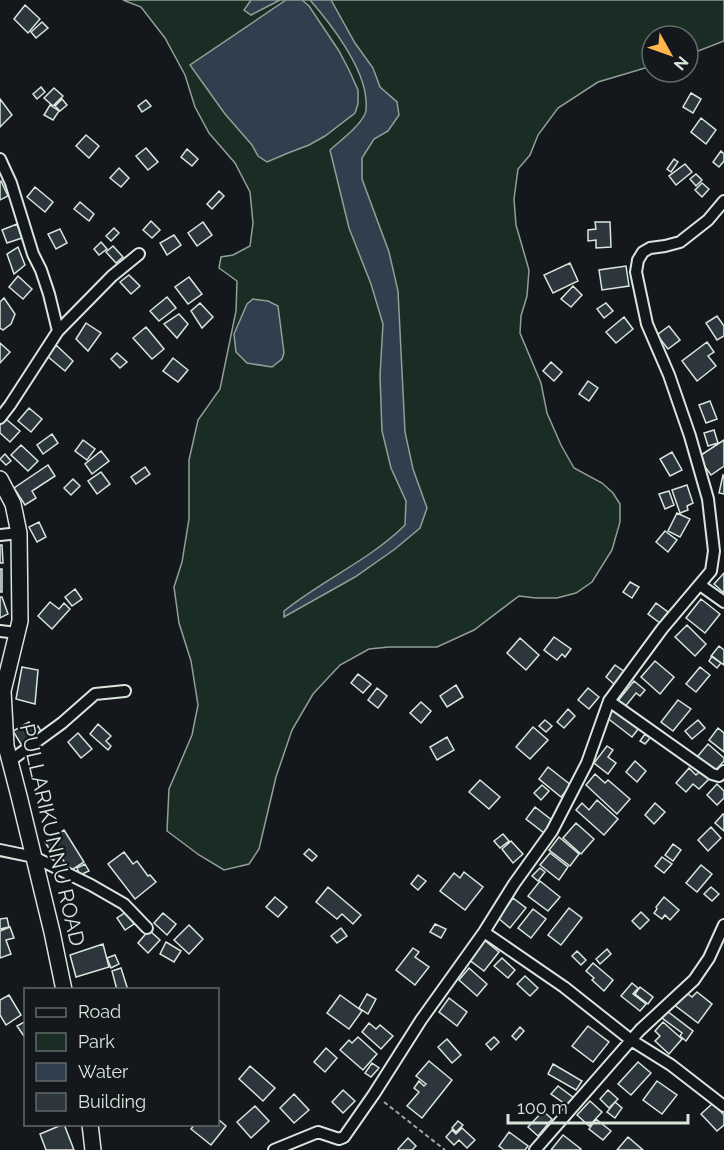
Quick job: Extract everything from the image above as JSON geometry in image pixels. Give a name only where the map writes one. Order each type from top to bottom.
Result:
[{"type":"main road","name":"PULLARIKUNNU ROAD","points":[[0,479],[13,504],[20,533],[20,621],[3,691],[6,746],[64,988]]},
{"type":"main road","points":[[90,1126],[93,1150]]},
{"type":"street","points":[[0,159],[11,183],[33,254],[49,294],[58,331]]},
{"type":"street","points":[[274,1150],[318,1132],[342,1139],[359,1117],[421,1020],[484,932],[513,884],[552,831],[587,763],[609,701],[662,628],[711,572],[712,528],[708,499],[669,375],[647,324],[636,272],[638,260],[643,252],[650,248],[680,242],[708,220],[724,201]]},
{"type":"street","points":[[0,418],[58,331],[112,276],[139,254]]},
{"type":"street","points":[[0,535],[20,533]]},
{"type":"street","points":[[700,585],[724,602]]},
{"type":"street","points":[[0,631],[17,633]]},
{"type":"street","points":[[10,761],[62,723],[95,694],[125,691]]},
{"type":"street","points":[[609,701],[712,774],[719,776],[724,771]]},
{"type":"street","points":[[0,850],[34,857],[92,885],[124,904],[147,928]]},
{"type":"street","points":[[535,1150],[640,1030],[694,980],[709,958],[724,925]]},
{"type":"street","points":[[484,932],[564,987],[632,1040],[671,1065],[724,1106]]},
{"type":"path","points":[[374,1094],[445,1150]]},
{"type":"green space","points":[[123,0],[724,0],[724,41],[700,50],[700,24],[640,24],[640,70],[598,82],[558,108],[538,135],[530,155],[518,169],[514,199],[516,225],[529,270],[520,333],[541,383],[547,413],[574,468],[602,483],[613,493],[620,504],[620,522],[612,550],[592,582],[576,593],[557,598],[519,596],[474,630],[437,647],[369,649],[340,665],[313,694],[292,730],[276,777],[259,849],[249,864],[224,870],[167,831],[169,789],[192,735],[198,705],[191,661],[179,623],[174,587],[182,562],[189,519],[189,460],[198,420],[220,389],[236,311],[237,281],[219,268],[221,257],[233,255],[250,246],[253,223],[250,192],[235,163],[209,133],[195,107],[185,75],[165,38],[141,7]]},
{"type":"water","points":[[251,0],[280,0],[251,15],[244,10]]},
{"type":"water","points":[[286,0],[302,0],[309,6],[349,70],[358,90],[358,104],[355,113],[325,136],[267,162],[258,156],[190,65]]},
{"type":"water","points":[[310,0],[331,0],[355,43],[373,68],[380,87],[397,102],[399,115],[388,131],[374,139],[362,158],[362,179],[389,252],[398,291],[405,432],[413,469],[427,508],[420,528],[395,549],[355,577],[284,617],[284,611],[377,549],[405,525],[406,501],[391,468],[382,431],[380,376],[383,324],[371,284],[349,228],[330,150],[354,129],[365,114],[364,87],[345,47]]},
{"type":"water","points":[[253,299],[268,301],[278,306],[284,353],[282,359],[272,367],[247,363],[236,352],[234,334],[247,304]]},
{"type":"building","points":[[25,5],[40,19],[28,33],[14,19]]},
{"type":"building","points":[[42,22],[48,28],[36,38],[31,32]]},
{"type":"building","points":[[41,87],[45,92],[37,99],[33,94]]},
{"type":"building","points":[[54,88],[63,96],[53,106],[44,98]]},
{"type":"building","points":[[691,93],[701,99],[693,113],[683,107]]},
{"type":"building","points":[[0,99],[12,115],[0,127]]},
{"type":"building","points":[[62,99],[67,105],[60,111],[55,106]]},
{"type":"building","points":[[146,100],[151,106],[142,112],[138,106]]},
{"type":"building","points":[[50,105],[59,111],[53,120],[44,115]]},
{"type":"building","points":[[701,118],[716,130],[706,144],[691,132]]},
{"type":"building","points":[[86,135],[99,146],[89,158],[76,146]]},
{"type":"building","points":[[146,148],[158,162],[148,170],[136,156]]},
{"type":"building","points":[[187,149],[198,159],[192,166],[181,157]]},
{"type":"building","points":[[721,151],[724,154],[724,161],[719,167],[713,162]]},
{"type":"building","points":[[674,159],[678,162],[671,172],[667,169]]},
{"type":"building","points":[[685,164],[692,172],[676,185],[669,176]]},
{"type":"building","points":[[119,168],[129,178],[121,187],[110,178]]},
{"type":"building","points":[[696,174],[702,180],[696,186],[690,179]]},
{"type":"building","points":[[0,182],[8,196],[0,200]]},
{"type":"building","points":[[702,183],[709,189],[702,197],[695,190]]},
{"type":"building","points":[[35,187],[53,202],[45,212],[27,197]]},
{"type":"building","points":[[219,191],[224,196],[212,209],[207,204]]},
{"type":"building","points":[[80,202],[94,214],[89,221],[74,209]]},
{"type":"building","points":[[151,221],[160,230],[152,238],[143,230]]},
{"type":"building","points":[[203,222],[212,235],[197,246],[188,233]]},
{"type":"building","points":[[595,222],[610,222],[611,247],[596,248],[596,240],[588,241],[588,230],[596,229]]},
{"type":"building","points":[[17,224],[22,238],[7,243],[2,230]]},
{"type":"building","points":[[114,228],[119,233],[111,241],[106,236]]},
{"type":"building","points":[[60,229],[67,243],[56,249],[48,234]]},
{"type":"building","points":[[174,235],[181,245],[167,255],[160,243]]},
{"type":"building","points":[[101,242],[107,249],[99,255],[94,249]]},
{"type":"building","points":[[113,246],[123,257],[116,263],[106,252]]},
{"type":"building","points":[[18,247],[25,265],[14,274],[7,254]]},
{"type":"building","points":[[570,263],[578,281],[553,293],[544,275]]},
{"type":"building","points":[[626,266],[629,286],[602,290],[599,270]]},
{"type":"building","points":[[129,275],[140,286],[131,294],[120,282]]},
{"type":"building","points":[[18,276],[32,289],[23,299],[9,287]]},
{"type":"building","points":[[189,277],[202,294],[188,304],[175,287]]},
{"type":"building","points":[[573,286],[582,295],[571,307],[561,299]]},
{"type":"building","points":[[167,297],[176,308],[159,321],[150,311]]},
{"type":"building","points":[[4,298],[15,314],[11,324],[3,330],[0,328],[0,302]]},
{"type":"building","points":[[200,303],[213,317],[202,328],[191,311]]},
{"type":"building","points":[[606,303],[613,311],[604,318],[597,309]]},
{"type":"building","points":[[179,314],[188,324],[177,338],[164,324]]},
{"type":"building","points":[[717,316],[724,326],[724,336],[717,340],[706,323]]},
{"type":"building","points":[[624,317],[633,329],[616,343],[606,332]]},
{"type":"building","points":[[86,323],[101,333],[88,351],[76,339]]},
{"type":"building","points":[[669,326],[680,340],[668,349],[657,335]]},
{"type":"building","points":[[146,327],[164,349],[152,359],[133,338]]},
{"type":"building","points":[[707,342],[714,352],[708,356],[716,366],[697,381],[682,361]]},
{"type":"building","points":[[0,343],[10,352],[0,363]]},
{"type":"building","points":[[56,345],[73,361],[65,371],[47,356]]},
{"type":"building","points":[[117,353],[127,362],[120,368],[111,359]]},
{"type":"building","points":[[173,358],[188,370],[178,382],[163,371]]},
{"type":"building","points":[[551,362],[562,372],[554,381],[543,371]]},
{"type":"building","points":[[588,381],[598,388],[589,401],[579,394]]},
{"type":"building","points":[[710,401],[717,419],[706,423],[699,405]]},
{"type":"building","points":[[29,408],[42,419],[31,432],[18,421]]},
{"type":"building","points":[[6,419],[20,431],[10,442],[0,433],[0,425]]},
{"type":"building","points":[[714,430],[718,443],[708,446],[704,433]]},
{"type":"building","points":[[52,434],[58,443],[43,454],[37,445]]},
{"type":"building","points":[[83,440],[95,449],[87,460],[75,451]]},
{"type":"building","points":[[724,440],[724,466],[711,475],[698,457]]},
{"type":"building","points":[[21,445],[38,461],[28,471],[11,455]]},
{"type":"building","points":[[101,451],[109,461],[92,474],[85,464]]},
{"type":"building","points":[[672,452],[682,470],[670,476],[660,459]]},
{"type":"building","points":[[5,454],[11,461],[6,465],[0,459]]},
{"type":"building","points":[[48,465],[55,476],[32,491],[36,498],[25,505],[14,488]]},
{"type":"building","points":[[145,467],[150,474],[136,484],[131,477]]},
{"type":"building","points":[[101,472],[110,484],[97,494],[88,481]]},
{"type":"building","points":[[724,476],[724,494],[719,493]]},
{"type":"building","points":[[73,479],[80,486],[71,495],[64,488]]},
{"type":"building","points":[[687,485],[693,503],[687,506],[688,510],[680,513],[672,490]]},
{"type":"building","points":[[669,491],[674,505],[665,509],[659,494]]},
{"type":"building","points":[[677,513],[690,519],[680,537],[668,531]]},
{"type":"building","points":[[39,522],[46,537],[37,542],[29,527]]},
{"type":"building","points":[[665,531],[677,540],[668,552],[656,542]]},
{"type":"building","points":[[0,545],[2,545],[3,563],[0,563]]},
{"type":"building","points":[[0,569],[2,569],[2,592],[0,592]]},
{"type":"building","points":[[724,573],[724,593],[714,584]]},
{"type":"building","points":[[630,582],[639,587],[632,598],[623,592]]},
{"type":"building","points":[[75,589],[82,599],[72,606],[65,597]]},
{"type":"building","points":[[0,597],[2,597],[8,614],[0,618]]},
{"type":"building","points":[[701,599],[720,614],[705,633],[686,618]]},
{"type":"building","points":[[50,602],[59,609],[64,603],[70,609],[52,629],[38,616]]},
{"type":"building","points":[[656,603],[668,612],[660,623],[648,614]]},
{"type":"building","points":[[687,625],[706,644],[695,656],[675,637]]},
{"type":"building","points":[[554,637],[571,649],[565,657],[562,654],[557,660],[544,650]]},
{"type":"building","points":[[520,638],[539,655],[526,670],[507,653]]},
{"type":"building","points":[[719,646],[724,650],[724,665],[711,656]]},
{"type":"building","points":[[712,656],[721,663],[717,668],[709,661]]},
{"type":"building","points":[[655,661],[674,677],[660,694],[641,677]]},
{"type":"building","points":[[615,665],[625,672],[615,685],[606,677]]},
{"type":"building","points":[[22,667],[38,670],[35,704],[16,699]]},
{"type":"building","points":[[700,667],[710,675],[696,692],[686,684]]},
{"type":"building","points":[[358,674],[371,684],[363,693],[351,683]]},
{"type":"building","points":[[634,681],[645,690],[640,696],[636,693],[624,708],[617,702]]},
{"type":"building","points":[[456,685],[463,697],[447,707],[440,696]]},
{"type":"building","points":[[377,688],[387,696],[378,708],[368,700]]},
{"type":"building","points":[[588,688],[599,697],[589,709],[578,700]]},
{"type":"building","points":[[678,700],[691,709],[673,731],[661,722]]},
{"type":"building","points":[[421,702],[431,711],[421,723],[410,713]]},
{"type":"building","points":[[614,708],[639,728],[632,737],[606,717]]},
{"type":"building","points":[[568,709],[575,716],[564,728],[557,722]]},
{"type":"building","points":[[545,720],[552,726],[546,732],[539,726]]},
{"type":"building","points":[[698,720],[705,728],[692,739],[685,731]]},
{"type":"building","points":[[29,722],[33,729],[38,726],[42,733],[22,746],[13,731]]},
{"type":"building","points":[[98,724],[111,736],[106,741],[111,746],[108,750],[90,734]]},
{"type":"building","points":[[533,727],[548,740],[530,759],[516,747]]},
{"type":"building","points":[[718,728],[724,733],[724,752],[709,740]]},
{"type":"building","points":[[78,733],[92,749],[81,758],[68,742]]},
{"type":"building","points":[[645,734],[650,738],[645,744],[640,741]]},
{"type":"building","points":[[447,737],[454,750],[437,760],[430,747]]},
{"type":"building","points":[[708,744],[724,758],[714,772],[697,757]]},
{"type":"building","points":[[607,746],[613,750],[608,757],[616,763],[608,774],[594,763]]},
{"type":"building","points":[[635,761],[646,771],[637,782],[626,772]]},
{"type":"building","points":[[548,767],[571,785],[561,797],[539,779]]},
{"type":"building","points":[[689,768],[696,775],[700,771],[709,779],[699,789],[693,784],[686,792],[676,783]]},
{"type":"building","points":[[595,774],[605,783],[608,780],[630,799],[617,814],[586,785]]},
{"type":"building","points":[[480,780],[500,797],[489,809],[469,792]]},
{"type":"building","points":[[717,784],[724,791],[724,798],[717,805],[707,795]]},
{"type":"building","points":[[542,785],[549,791],[541,800],[534,793]]},
{"type":"building","points":[[597,800],[618,819],[604,835],[576,810],[582,803],[589,810]]},
{"type":"building","points":[[655,803],[665,812],[654,824],[645,815]]},
{"type":"building","points":[[535,807],[553,821],[544,833],[526,819]]},
{"type":"building","points":[[724,814],[724,831],[715,823]]},
{"type":"building","points":[[576,823],[594,839],[581,854],[563,838]]},
{"type":"building","points":[[711,827],[721,838],[708,851],[698,840]]},
{"type":"building","points":[[64,830],[84,862],[70,871],[56,849],[51,852],[45,842]]},
{"type":"building","points":[[503,834],[509,841],[500,848],[494,841]]},
{"type":"building","points":[[559,837],[579,854],[570,866],[549,850]]},
{"type":"building","points":[[511,841],[523,854],[513,863],[502,849]]},
{"type":"building","points":[[673,844],[681,850],[673,861],[665,855]]},
{"type":"building","points":[[309,849],[317,856],[312,861],[304,854]]},
{"type":"building","points":[[124,852],[133,864],[137,861],[148,876],[150,875],[156,882],[135,899],[108,864]]},
{"type":"building","points":[[550,853],[568,867],[559,880],[540,865]]},
{"type":"building","points":[[662,857],[672,864],[664,873],[655,866]]},
{"type":"building","points":[[85,864],[89,871],[80,875],[77,868]]},
{"type":"building","points":[[701,865],[712,874],[697,892],[686,883]]},
{"type":"building","points":[[540,868],[545,872],[538,881],[532,876]]},
{"type":"building","points":[[464,872],[483,887],[465,910],[440,891],[454,873],[460,878]]},
{"type":"building","points":[[418,875],[426,881],[418,890],[411,884]]},
{"type":"building","points":[[540,881],[560,897],[548,911],[528,896]]},
{"type":"building","points":[[328,887],[361,915],[353,924],[342,914],[337,919],[316,902]]},
{"type":"building","points":[[711,887],[719,894],[712,901],[704,894]]},
{"type":"building","points":[[275,897],[287,907],[278,917],[266,907]]},
{"type":"building","points":[[664,897],[679,910],[670,920],[665,915],[662,919],[654,913]]},
{"type":"building","points":[[513,898],[526,908],[510,928],[498,918]]},
{"type":"building","points":[[569,908],[582,918],[561,945],[548,935]]},
{"type":"building","points":[[533,909],[546,919],[531,938],[518,928]]},
{"type":"building","points":[[126,912],[134,924],[125,930],[117,918]]},
{"type":"building","points":[[641,912],[649,920],[640,929],[632,921]]},
{"type":"building","points":[[163,913],[176,924],[167,935],[154,923]]},
{"type":"building","points":[[7,918],[9,927],[0,929],[0,919]]},
{"type":"building","points":[[435,924],[446,929],[441,938],[430,932]]},
{"type":"building","points":[[189,925],[203,939],[189,954],[174,940]]},
{"type":"building","points":[[10,927],[14,938],[6,940],[11,954],[0,958],[0,931]]},
{"type":"building","points":[[341,928],[347,936],[337,943],[331,936]]},
{"type":"building","points":[[149,930],[160,940],[148,953],[138,943]]},
{"type":"building","points":[[483,939],[499,952],[484,971],[468,959]]},
{"type":"building","points":[[166,942],[181,951],[174,962],[160,954]]},
{"type":"building","points":[[103,944],[109,967],[76,977],[70,955]]},
{"type":"building","points":[[413,948],[419,952],[415,957],[429,967],[415,985],[396,970]]},
{"type":"building","points":[[607,949],[611,954],[600,964],[596,959]]},
{"type":"building","points":[[577,951],[586,960],[581,965],[572,956]]},
{"type":"building","points":[[115,955],[119,964],[111,968],[107,958]]},
{"type":"building","points":[[502,958],[515,970],[508,978],[494,966]]},
{"type":"building","points":[[593,963],[613,980],[604,991],[586,971]]},
{"type":"building","points":[[121,968],[127,988],[116,988],[112,971]]},
{"type":"building","points":[[469,968],[487,984],[477,996],[459,980]]},
{"type":"building","points":[[525,976],[538,988],[530,996],[517,984]]},
{"type":"building","points":[[632,983],[638,988],[633,994],[646,1004],[640,1011],[621,996]]},
{"type":"building","points":[[640,987],[653,997],[648,1004],[635,994]]},
{"type":"building","points":[[684,991],[692,997],[697,992],[712,1004],[698,1023],[673,1004]]},
{"type":"building","points":[[367,994],[376,999],[368,1014],[359,1008]]},
{"type":"building","points":[[9,995],[21,1015],[6,1025],[0,1015],[0,1000]]},
{"type":"building","points":[[340,995],[362,1011],[349,1029],[327,1013]]},
{"type":"building","points":[[449,998],[467,1012],[457,1026],[439,1012]]},
{"type":"building","points":[[667,1011],[693,1031],[686,1041],[680,1036],[682,1033],[662,1018]]},
{"type":"building","points":[[24,1022],[24,1036],[17,1026]]},
{"type":"building","points":[[663,1022],[682,1039],[669,1054],[655,1041],[660,1036],[655,1031]]},
{"type":"building","points":[[369,1023],[376,1029],[380,1025],[393,1036],[381,1049],[362,1032]]},
{"type":"building","points":[[588,1026],[609,1042],[593,1062],[572,1046]]},
{"type":"building","points":[[520,1027],[524,1031],[516,1040],[512,1036]]},
{"type":"building","points":[[358,1037],[377,1054],[363,1070],[340,1050],[349,1040],[352,1043]]},
{"type":"building","points":[[494,1037],[499,1042],[491,1050],[486,1044]]},
{"type":"building","points":[[447,1039],[461,1055],[452,1063],[438,1047]]},
{"type":"building","points":[[326,1048],[337,1058],[325,1072],[314,1062]]},
{"type":"building","points":[[429,1061],[452,1080],[422,1118],[407,1106],[419,1092],[414,1088],[419,1081],[424,1086],[426,1084],[416,1076]]},
{"type":"building","points":[[638,1062],[651,1073],[631,1095],[618,1084]]},
{"type":"building","points":[[372,1063],[379,1068],[371,1077],[365,1073]]},
{"type":"building","points":[[553,1064],[582,1081],[576,1090],[548,1074]]},
{"type":"building","points":[[250,1066],[275,1088],[263,1101],[239,1079]]},
{"type":"building","points":[[657,1081],[677,1095],[662,1114],[643,1100]]},
{"type":"building","points":[[558,1086],[574,1098],[568,1106],[551,1094]]},
{"type":"building","points":[[343,1090],[355,1101],[343,1113],[332,1102]]},
{"type":"building","points":[[608,1090],[618,1099],[609,1108],[600,1099]]},
{"type":"building","points":[[294,1094],[309,1110],[294,1123],[280,1108]]},
{"type":"building","points":[[590,1101],[602,1112],[589,1126],[577,1115]]},
{"type":"building","points":[[615,1102],[622,1108],[615,1118],[607,1112]]},
{"type":"building","points":[[713,1103],[724,1115],[724,1125],[717,1131],[701,1114]]},
{"type":"building","points":[[255,1106],[269,1121],[251,1138],[237,1122]]},
{"type":"building","points":[[543,1111],[552,1119],[538,1136],[528,1127]]},
{"type":"building","points":[[596,1119],[611,1131],[603,1140],[589,1129]]},
{"type":"building","points":[[219,1120],[226,1126],[211,1145],[191,1129],[193,1126],[219,1126]]},
{"type":"building","points":[[458,1121],[463,1125],[456,1132],[452,1128]]},
{"type":"building","points":[[65,1126],[74,1150],[46,1150],[40,1134]]},
{"type":"building","points":[[462,1128],[475,1140],[467,1148],[459,1140],[454,1145],[446,1137],[452,1130],[456,1134]]},
{"type":"building","points":[[509,1132],[528,1146],[525,1150],[504,1150],[499,1146]]},
{"type":"building","points":[[563,1135],[581,1149],[551,1150]]},
{"type":"building","points":[[628,1137],[643,1150],[617,1150]]},
{"type":"building","points":[[408,1138],[416,1146],[412,1150],[399,1150],[398,1149]]}]
